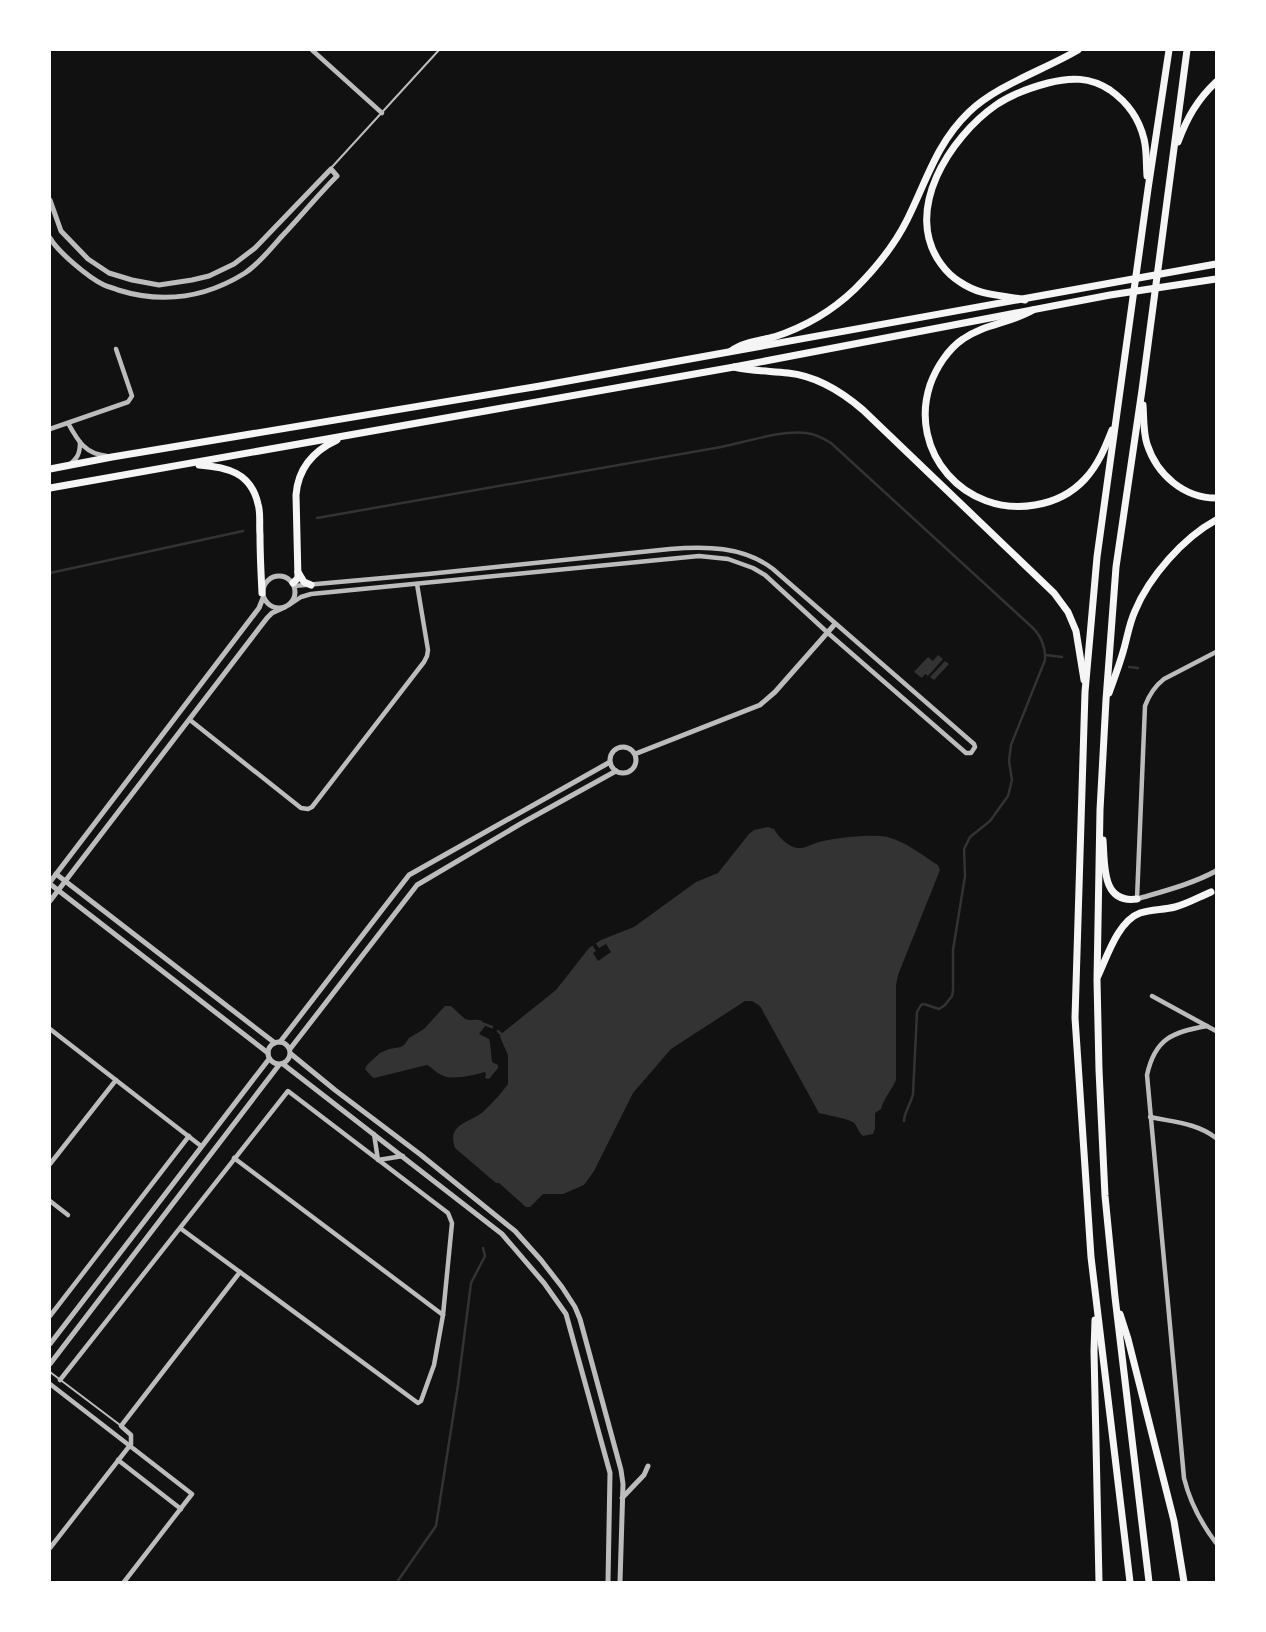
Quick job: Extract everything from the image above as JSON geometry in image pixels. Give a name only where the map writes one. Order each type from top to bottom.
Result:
[{"type":"main road","points":[[731,351],[738,346],[774,336],[812,321],[837,304],[875,268],[891,246],[907,219],[937,152],[970,111],[1009,85],[1047,68],[1078,50]]},
{"type":"main road","points":[[1130,1582],[1096,1300],[1086,1200],[1075,1018],[1086,692],[1098,557],[1148,189],[1169,50]]},
{"type":"main road","points":[[1149,1582],[1110,1251],[1102,1142],[1097,980],[1100,810],[1116,566],[1188,50]]},
{"type":"main road","points":[[1025,300],[988,295],[959,282],[945,270],[933,253],[928,238],[927,202],[937,176],[952,150],[984,114],[996,104],[1015,94],[1052,82],[1085,79],[1102,85],[1118,96],[1129,107],[1138,121],[1144,140],[1148,189]]},
{"type":"main road","points":[[1174,149],[1191,112],[1199,100],[1216,82]]},
{"type":"main road","points":[[50,469],[112,457],[372,415],[1025,300],[1107,283],[1216,264]]},
{"type":"main road","points":[[50,488],[734,367],[1110,295],[1216,279]]},
{"type":"main road","points":[[1033,310],[1022,316],[984,328],[963,339],[947,355],[933,376],[926,397],[926,417],[929,438],[939,463],[954,481],[967,492],[981,499],[1007,507],[1025,507],[1042,504],[1058,499],[1072,490],[1095,467],[1105,449],[1117,414]]},
{"type":"main road","points":[[734,367],[790,373],[824,382],[845,394],[863,410],[1054,593],[1068,612],[1076,631],[1086,692]]},
{"type":"main road","points":[[1142,390],[1144,430],[1155,461],[1164,474],[1181,489],[1192,495],[1216,498]]},
{"type":"main road","points":[[294,584],[298,579],[297,482],[304,467],[315,453],[327,444],[349,435]]},
{"type":"main road","points":[[188,464],[221,467],[233,471],[244,479],[252,489],[258,504],[263,595]]},
{"type":"main road","points":[[1106,700],[1120,662],[1134,612],[1148,588],[1165,564],[1186,541],[1216,520]]},
{"type":"main road","points":[[297,569],[304,582],[311,585]]},
{"type":"main road","points":[[1100,810],[1105,869],[1109,885],[1117,896],[1122,899],[1137,899]]},
{"type":"main road","points":[[1097,980],[1116,936],[1134,917],[1140,913],[1176,907],[1214,892]]},
{"type":"main road","points":[[1115,1297],[1128,1339],[1174,1521],[1184,1582]]},
{"type":"main road","points":[[1096,1300],[1094,1350],[1099,1582]]},
{"type":"street","points":[[312,50],[382,113]]},
{"type":"street","points":[[50,200],[61,230],[88,259],[109,273],[159,285],[209,276],[234,264],[255,248],[331,169],[337,176],[263,257],[246,272],[194,296],[165,298],[130,294],[104,285],[89,276],[74,263],[50,238]]},
{"type":"street","points":[[50,429],[128,402],[132,396],[116,349]]},
{"type":"street","points":[[68,423],[80,442],[88,450],[98,455],[112,457]]},
{"type":"street","points":[[68,466],[76,459],[80,451],[80,442]]},
{"type":"street","points":[[50,901],[58,890],[190,720],[270,615],[301,597],[312,594],[699,556],[728,559],[753,568],[765,575],[966,753],[971,753],[975,747],[974,744],[768,566],[751,557],[730,550],[694,547],[311,585],[294,584],[282,576],[272,577],[264,584],[259,608],[50,883],[58,890],[269,1056],[272,1062],[281,1065],[374,1134],[506,1237],[544,1283],[566,1314],[610,1473],[608,1582]]},
{"type":"street","points":[[594,556],[596,567]]},
{"type":"street","points":[[428,574],[429,583]]},
{"type":"street","points":[[263,595],[268,604],[274,608],[287,606],[294,598],[294,584]]},
{"type":"street","points":[[190,720],[301,808],[312,807],[428,656],[417,584]]},
{"type":"street","points":[[635,754],[760,705],[775,692],[836,624]]},
{"type":"street","points":[[1216,652],[1164,679],[1148,698],[1145,706],[1137,899],[1172,889],[1216,871]]},
{"type":"street","points":[[172,722],[182,730]]},
{"type":"street","points":[[620,747],[627,747],[635,754],[636,762],[633,768],[623,773],[616,771],[610,762],[611,754],[620,747]]},
{"type":"street","points":[[50,1344],[269,1056],[270,1046],[278,1042],[409,875],[610,762]]},
{"type":"street","points":[[50,1364],[281,1065],[288,1061],[290,1052],[417,885],[616,771]]},
{"type":"street","points":[[56,874],[278,1042],[286,1044],[290,1052],[335,1090],[505,1221],[541,1260],[562,1287],[575,1307],[580,1319],[600,1397],[620,1463],[623,1484],[620,1582]]},
{"type":"street","points":[[409,875],[417,885]]},
{"type":"street","points":[[1152,996],[1216,1031]]},
{"type":"street","points":[[1207,1026],[1185,1030],[1172,1035],[1162,1043],[1155,1052],[1147,1075],[1184,1478],[1196,1513],[1216,1541]]},
{"type":"street","points":[[50,1029],[202,1146]]},
{"type":"street","points":[[50,1164],[116,1080]]},
{"type":"street","points":[[60,1380],[288,1091],[448,1213],[452,1223],[443,1315],[434,1365],[421,1401],[418,1402],[180,1228]]},
{"type":"street","points":[[1150,1117],[1195,1126],[1216,1138]]},
{"type":"street","points":[[374,1134],[378,1160]]},
{"type":"street","points":[[50,1316],[189,1136]]},
{"type":"street","points":[[378,1160],[403,1156]]},
{"type":"street","points":[[234,1158],[443,1315]]},
{"type":"street","points":[[50,1201],[68,1215]]},
{"type":"street","points":[[50,1548],[132,1441],[131,1435],[121,1426],[240,1272]]},
{"type":"street","points":[[50,1384],[192,1494],[124,1582]]},
{"type":"street","points":[[118,1460],[181,1508]]},
{"type":"street","points":[[622,1498],[644,1475],[648,1466]]},
{"type":"lane","points":[[331,169],[439,50]]},
{"type":"lane","points":[[50,1372],[121,1426]]},
{"type":"shaded area","points":[[938,655],[943,659],[928,676],[925,674],[922,678],[914,672],[928,657],[933,661]]},
{"type":"shaded area","points":[[945,661],[949,664],[934,680],[930,677]]},
{"type":"shaded area","points":[[768,827],[774,829],[786,843],[797,848],[841,838],[858,836],[888,837],[918,852],[938,865],[940,870],[898,975],[896,985],[896,1080],[881,1109],[875,1113],[875,1129],[873,1134],[863,1136],[852,1122],[819,1113],[760,1006],[752,1001],[745,1001],[671,1049],[633,1093],[594,1171],[584,1185],[563,1194],[543,1194],[530,1207],[526,1207],[455,1148],[453,1140],[457,1128],[484,1111],[508,1084],[508,1055],[500,1037],[501,1034],[556,990],[589,948],[601,940],[634,927],[696,882],[718,873],[749,834],[754,830]]},
{"type":"shaded area","points":[[445,1006],[451,1006],[465,1019],[479,1020],[484,1023],[485,1026],[479,1034],[489,1039],[492,1062],[498,1065],[498,1068],[489,1079],[485,1078],[485,1072],[464,1077],[448,1077],[439,1074],[427,1065],[374,1078],[371,1076],[365,1069],[367,1065],[380,1053],[405,1044],[409,1038],[424,1029]]},
{"type":"pier","points":[[594,941],[599,948],[606,944],[611,952],[598,961],[593,953],[596,951],[591,943]]},
{"type":"waterway","points":[[317,518],[721,447],[786,433],[813,434],[831,443],[1033,628],[1042,642],[1045,660],[1011,745],[1009,761],[1012,780],[1008,796],[990,821],[970,837],[964,849],[965,876],[953,950],[952,996],[939,1009],[924,1004],[921,1005],[917,1012],[913,1094],[904,1121]]},
{"type":"waterway","points":[[50,573],[243,531]]},
{"type":"waterway","points":[[1046,655],[1062,657]]},
{"type":"waterway","points":[[1129,667],[1138,668]]},
{"type":"waterway","points":[[484,1024],[492,1027]]},
{"type":"waterway","points":[[498,1031],[501,1034]]},
{"type":"waterway","points":[[397,1582],[436,1526],[458,1385],[471,1283],[485,1256],[483,1248]]}]
